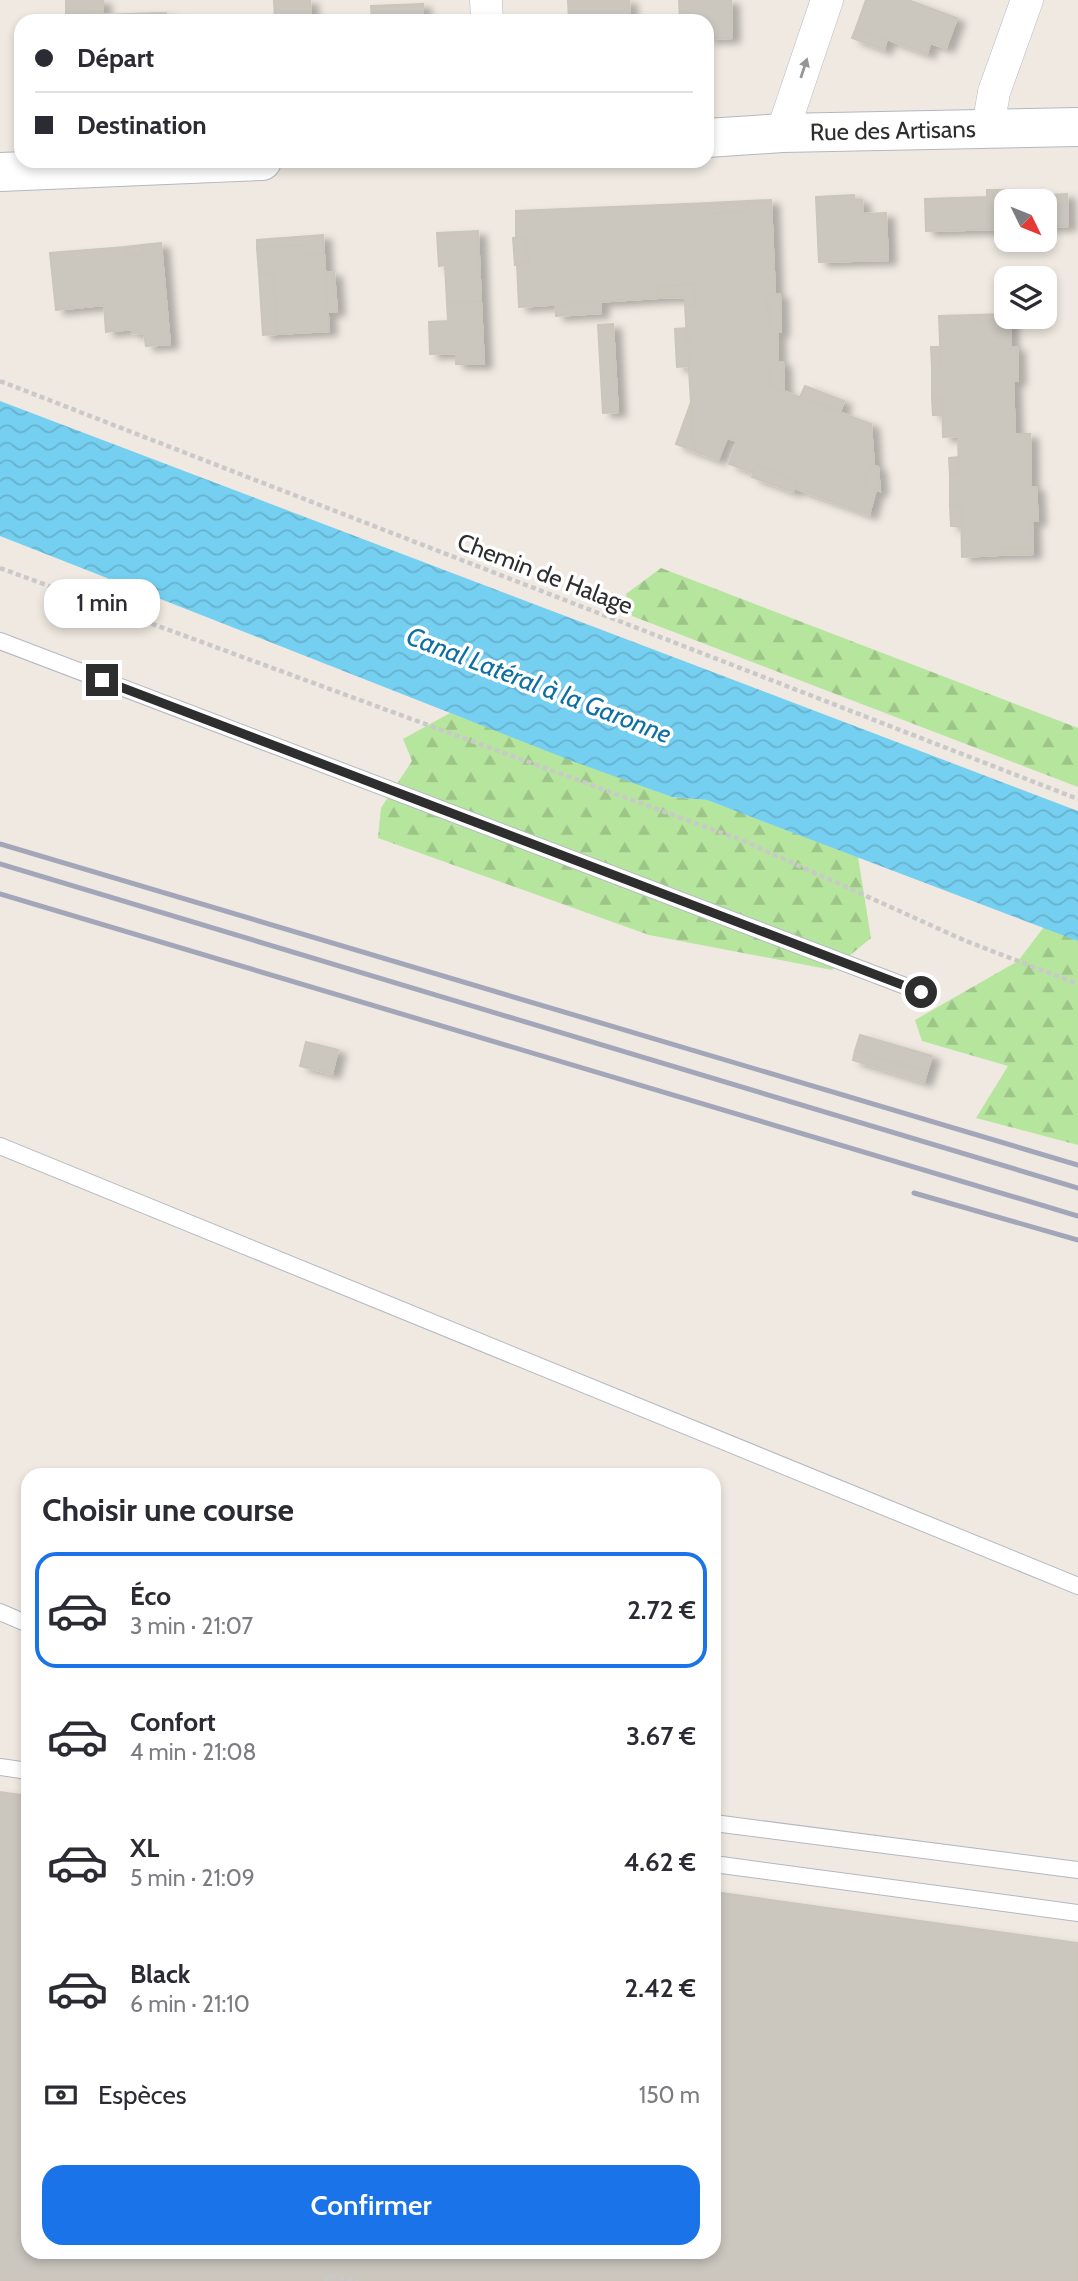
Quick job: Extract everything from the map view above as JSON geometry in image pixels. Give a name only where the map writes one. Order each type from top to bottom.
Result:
[{"type":"street","points":[[782,133],[827,0]]},
{"type":"street","points":[[988,127],[994,92],[1027,0]]},
{"type":"street","name":"Rue des Artisans","points":[[714,138],[988,127],[1078,127]]},
{"type":"street","points":[[0,172],[95,168]]},
{"type":"lane","points":[[0,641],[921,992]]},
{"type":"lane","points":[[0,1146],[1078,1586]]},
{"type":"lane","points":[[0,1612],[21,1621]]},
{"type":"lane","points":[[0,1767],[21,1770]]},
{"type":"lane","points":[[721,1824],[1078,1870]]},
{"type":"lane","points":[[721,1865],[1078,1913]]},
{"type":"path","name":"Chemin de Halage","points":[[0,381],[1078,799]]},
{"type":"path","points":[[0,568],[744,841],[966,941],[1078,984]]},
{"type":"path","points":[[327,2281],[327,2276],[358,2281]]},
{"type":"green space","points":[[661,568],[1078,728],[1078,787],[632,616],[626,594]]},
{"type":"green space","points":[[450,713],[672,797],[707,800],[858,857],[871,938],[832,970],[649,935],[378,838],[381,808],[412,761],[403,739]]},
{"type":"green space","points":[[1044,927],[1078,941],[1078,1145],[976,1118],[1008,1066],[922,1041],[915,1020],[1018,961]]},
{"type":"water","name":"Canal Latéral à la Garonne","points":[[0,401],[1078,811],[1078,941],[707,800],[672,797],[575,762],[0,536]]},
{"type":"building","points":[[66,0],[103,0],[103,12],[66,14]]},
{"type":"building","points":[[274,0],[310,0],[311,14],[275,14]]},
{"type":"building","points":[[568,0],[629,0],[630,14],[569,14]]},
{"type":"building","points":[[679,0],[731,0],[732,38],[714,39],[714,14],[680,14]]},
{"type":"building","points":[[866,0],[908,0],[957,18],[946,48],[930,43],[927,54],[856,28]]},
{"type":"building","points":[[423,4],[423,14],[372,14],[371,6]]},
{"type":"building","points":[[856,28],[887,39],[884,50],[852,38]]},
{"type":"building","points":[[987,190],[994,190],[994,229],[926,231],[925,199],[987,197]]},
{"type":"building","points":[[1057,194],[1067,194],[1068,226],[1057,226]]},
{"type":"building","points":[[854,195],[854,200],[862,200],[863,214],[886,213],[888,260],[819,262],[816,197]]},
{"type":"building","points":[[771,200],[775,294],[768,295],[769,332],[777,332],[778,362],[770,362],[770,386],[871,424],[874,466],[870,465],[864,486],[876,490],[869,515],[794,488],[797,481],[756,465],[753,473],[729,464],[737,441],[727,438],[718,460],[694,451],[685,305],[695,305],[694,284],[657,287],[657,298],[519,307],[517,264],[528,263],[527,237],[516,238],[516,211],[709,203],[709,213],[747,212],[747,201]]},
{"type":"building","points":[[747,201],[747,212],[709,213],[709,203]]},
{"type":"building","points":[[478,231],[481,302],[447,303],[445,265],[439,266],[437,233]]},
{"type":"building","points":[[323,235],[324,253],[304,255],[304,245],[257,248],[257,240]]},
{"type":"building","points":[[527,237],[528,263],[515,265],[513,238]]},
{"type":"building","points":[[161,243],[170,344],[146,346],[144,334],[132,333],[133,329],[106,332],[104,305],[56,310],[50,253],[125,247],[126,256],[143,254],[142,245]]},
{"type":"building","points":[[142,245],[143,254],[126,256],[125,247]]},
{"type":"building","points":[[304,245],[304,255],[324,253],[329,331],[277,334],[273,273],[259,273],[257,248]]},
{"type":"building","points":[[334,272],[337,311],[328,312],[326,273]]},
{"type":"building","points":[[259,273],[273,273],[277,334],[263,335]]},
{"type":"building","points":[[694,284],[695,305],[685,305],[685,297],[657,298],[657,287]]},
{"type":"building","points":[[780,294],[781,332],[769,332],[768,295]]},
{"type":"building","points":[[481,302],[484,364],[456,364],[456,353],[430,354],[429,322],[448,321],[447,303]]},
{"type":"building","points":[[600,302],[601,313],[556,316],[555,305]]},
{"type":"building","points":[[994,314],[994,320],[976,321],[975,315]]},
{"type":"building","points":[[975,315],[976,321],[994,320],[994,329],[1010,329],[1011,347],[1017,347],[1018,381],[1013,381],[1015,434],[1030,434],[1031,487],[1036,487],[1038,521],[1032,521],[1033,547],[998,549],[998,555],[962,557],[961,505],[950,505],[950,475],[959,475],[958,436],[943,437],[942,398],[932,398],[932,368],[941,368],[939,316]]},
{"type":"building","points":[[613,324],[618,412],[603,413],[598,325]]},
{"type":"building","points":[[687,328],[689,366],[677,367],[675,329]]},
{"type":"building","points":[[931,347],[940,347],[941,368],[932,368]]},
{"type":"building","points":[[770,362],[783,362],[784,390],[770,386]]},
{"type":"building","points":[[805,386],[844,401],[840,412],[800,397]]},
{"type":"building","points":[[932,398],[942,398],[943,415],[933,415]]},
{"type":"building","points":[[691,402],[694,451],[676,444]]},
{"type":"building","points":[[958,457],[959,475],[950,475],[949,458]]},
{"type":"building","points":[[756,465],[797,481],[793,492],[752,477]]},
{"type":"building","points":[[870,465],[878,467],[880,491],[864,486]]},
{"type":"building","points":[[950,505],[961,505],[961,526],[951,526]]},
{"type":"building","points":[[1033,547],[1033,554],[998,555],[998,549]]},
{"type":"building","points":[[860,1035],[932,1056],[927,1072],[855,1051]]},
{"type":"building","points":[[306,1042],[338,1050],[332,1074],[300,1066]]},
{"type":"building","points":[[855,1051],[927,1072],[924,1082],[853,1060]]},
{"type":"building","points":[[0,1792],[21,1795],[21,2259],[721,2259],[721,1893],[1078,1943],[1078,2281],[0,2281]]},
{"type":"railway","points":[[0,844],[1078,1165]]},
{"type":"railway","points":[[0,864],[1078,1188]]},
{"type":"railway","points":[[0,894],[1078,1216]]},
{"type":"railway","points":[[914,1193],[1078,1240]]},
{"type":"route","points":[[102,680],[921,992]]}]
